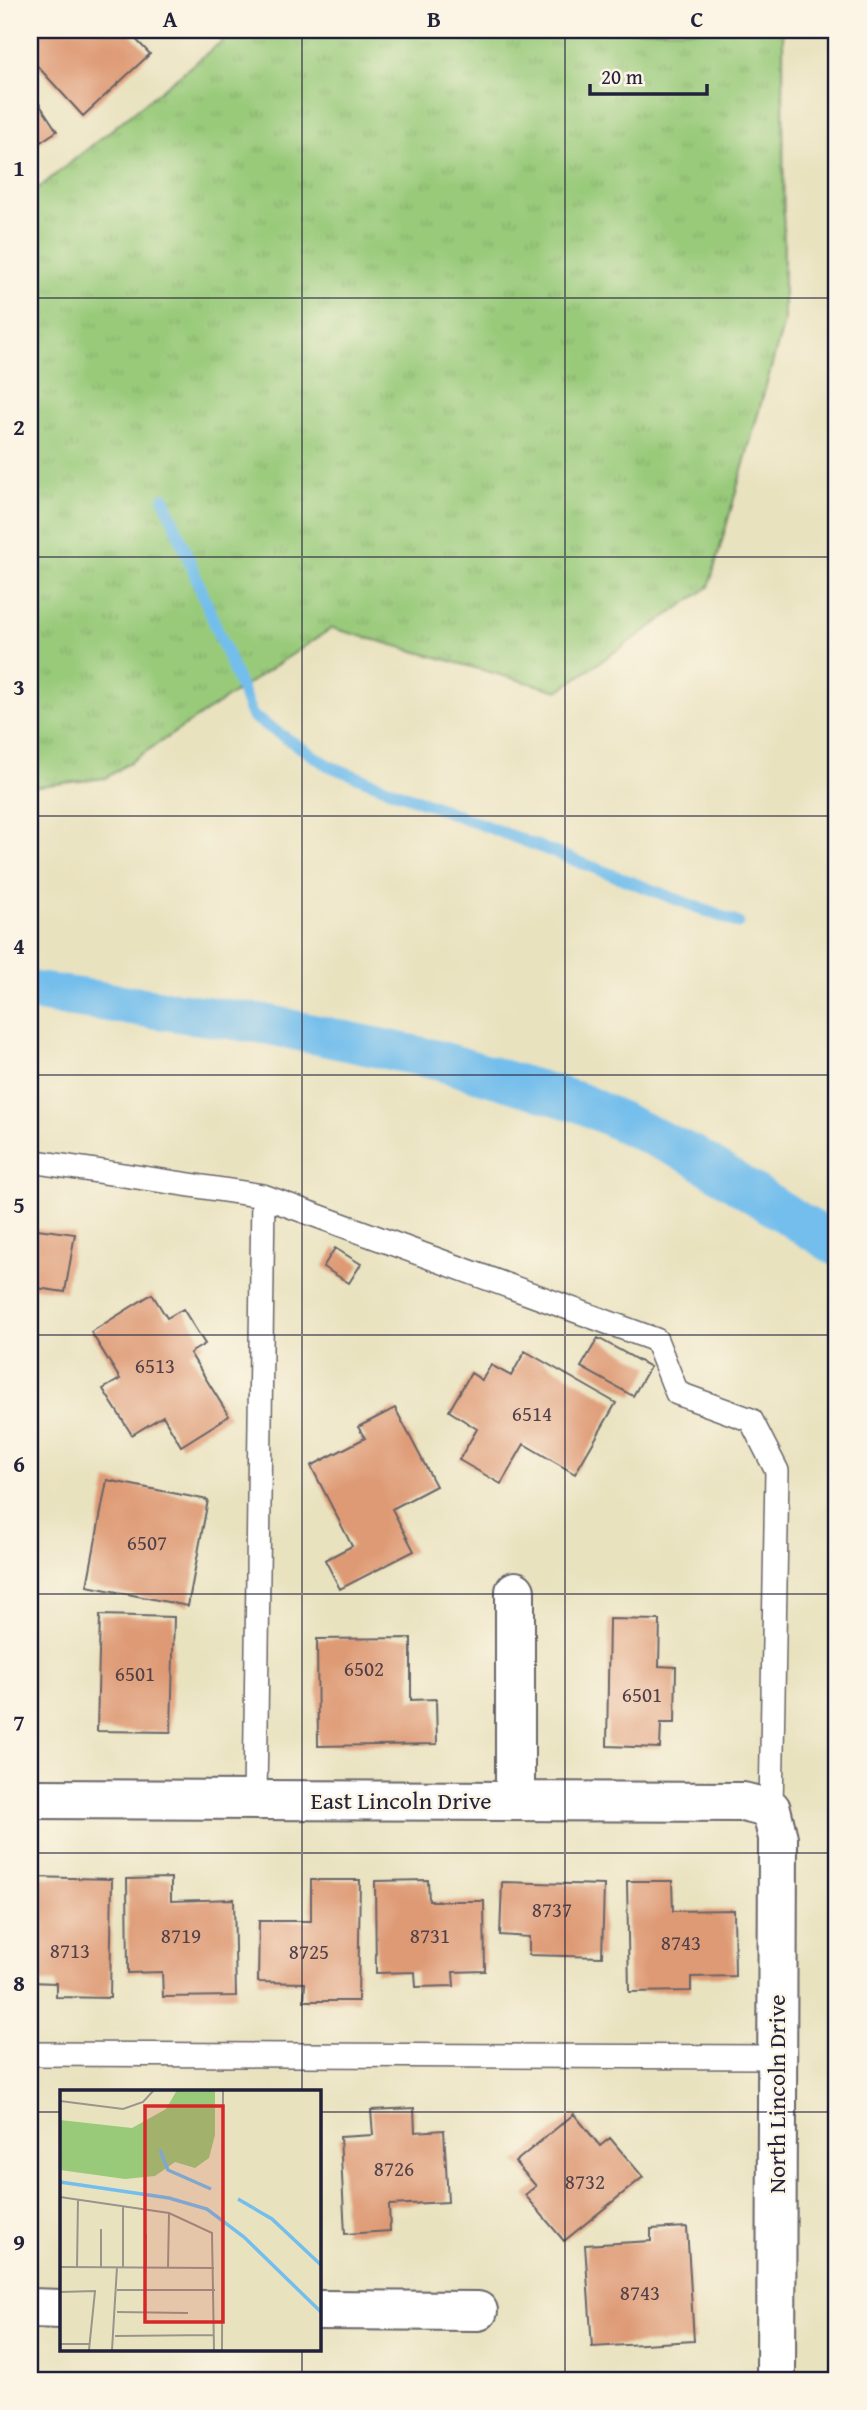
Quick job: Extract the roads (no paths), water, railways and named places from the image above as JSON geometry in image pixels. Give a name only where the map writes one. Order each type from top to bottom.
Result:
[{"type":"street","points":[[515,1591],[515,1801]]},
{"type":"street","name":"East Lincoln Drive","points":[[30,1799],[743,1802],[771,1809]]},
{"type":"street","name":"North Lincoln Drive","points":[[771,1809],[778,1838],[775,2380]]},
{"type":"street","points":[[30,2308],[60,2309]]},
{"type":"street","points":[[320,2310],[478,2311]]},
{"type":"lane","points":[[30,1161],[263,1196],[656,1340],[677,1393],[751,1420],[777,1471],[771,1809]]},
{"type":"lane","points":[[255,1800],[263,1196]]},
{"type":"lane","points":[[30,2054],[778,2057]]},
{"type":"waterway","points":[[164,498],[252,716],[329,766],[738,923]]},
{"type":"waterway","points":[[30,991],[270,1025],[437,1060],[581,1103],[694,1156],[837,1246]]}]
